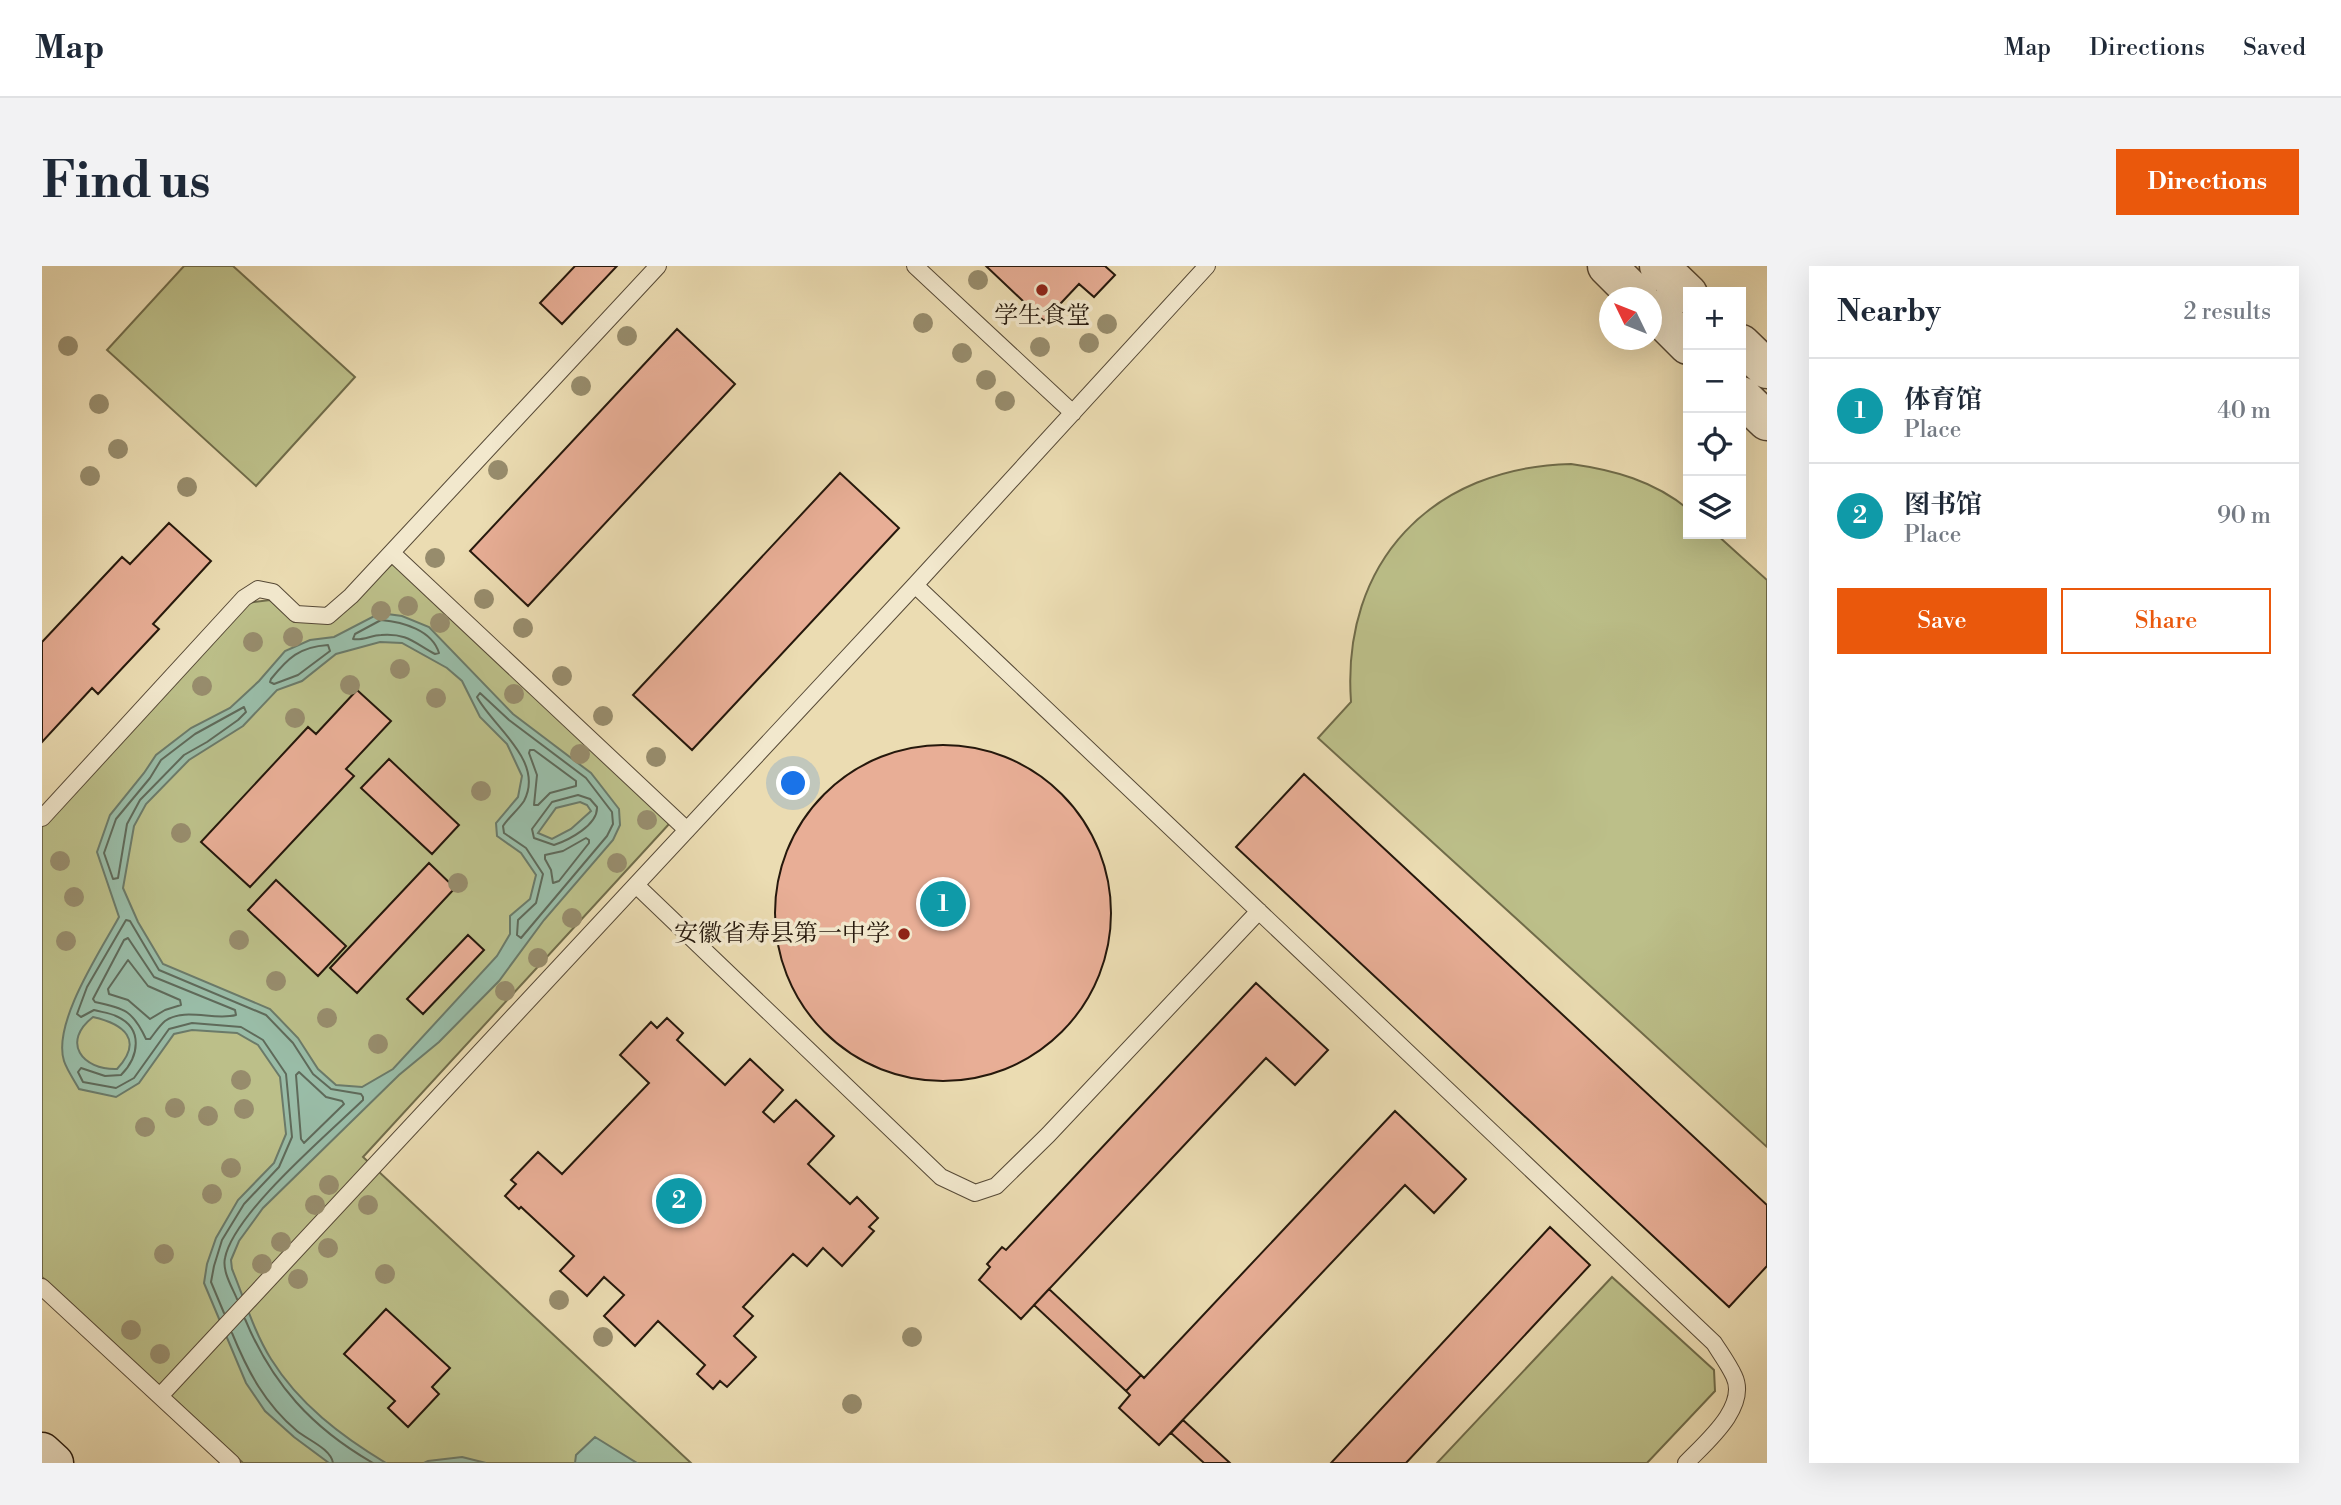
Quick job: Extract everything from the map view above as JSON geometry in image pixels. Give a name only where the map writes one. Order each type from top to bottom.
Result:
[{"type":"street","points":[[1606,266],[1628,287]]},
{"type":"street","points":[[1659,266],[1683,289]]},
{"type":"street","points":[[1662,320],[1683,340]]},
{"type":"street","points":[[1746,349],[1767,369]]},
{"type":"street","points":[[1746,401],[1767,421]]},
{"type":"street","points":[[42,1452],[54,1463]]},
{"type":"lane","points":[[42,818],[244,598],[258,589],[273,592],[296,614],[328,616],[351,596],[658,266]]},
{"type":"lane","points":[[915,266],[1073,413]]},
{"type":"lane","points":[[160,1396],[915,585],[1207,266]]},
{"type":"lane","points":[[392,554],[687,830]]},
{"type":"lane","points":[[915,585],[1714,1343],[1736,1379],[1736,1401],[1728,1419],[1686,1463]]},
{"type":"lane","points":[[636,885],[942,1177],[975,1193],[996,1186],[1048,1135],[1259,911]]},
{"type":"lane","points":[[42,1287],[232,1463]]},
{"type":"shaded area","points":[[184,266],[233,266],[355,377],[256,486],[107,350]]},
{"type":"shaded area","points":[[1571,464],[1618,473],[1647,484],[1683,505],[1683,539],[1722,539],[1767,580],[1767,1147],[1318,738],[1351,702],[1352,652],[1362,606],[1380,566],[1405,532],[1438,504],[1477,483],[1521,469]]},
{"type":"shaded area","points":[[394,562],[670,823],[363,1157],[691,1463],[243,1463],[42,1277],[42,825],[247,603],[270,600],[294,622],[335,620]]},
{"type":"shaded area","points":[[1612,1277],[1714,1370],[1715,1391],[1647,1463],[1437,1463]]},
{"type":"water","points":[[380,613],[402,616],[429,627],[513,714],[591,773],[619,809],[620,825],[613,840],[544,920],[499,981],[439,1042],[399,1075],[263,1208],[239,1241],[231,1260],[254,1326],[282,1375],[322,1418],[386,1463],[329,1463],[265,1411],[246,1383],[204,1283],[216,1238],[238,1200],[274,1163],[286,1134],[280,1077],[258,1045],[237,1033],[192,1030],[174,1034],[139,1083],[116,1097],[79,1089],[65,1064],[62,1045],[71,1007],[119,917],[97,852],[110,815],[156,755],[191,728],[230,708],[259,681],[285,651],[310,640],[334,637]],"holes":[[[380,642],[402,643],[447,668],[462,681],[480,717],[507,744],[522,776],[518,797],[496,823],[497,836],[521,853],[536,875],[530,899],[510,916],[510,934],[497,956],[393,1069],[362,1087],[336,1085],[318,1069],[298,1038],[270,1009],[163,964],[138,922],[123,888],[134,826],[146,804],[189,760],[243,726],[277,690],[302,681],[336,654]],[[580,802],[587,805],[591,811],[571,829],[552,839],[538,833],[556,808]],[[93,1017],[114,1024],[127,1035],[129,1050],[117,1069],[94,1065],[80,1053],[77,1045],[83,1026]]]},
{"type":"water","points":[[595,1437],[637,1463],[575,1463],[576,1455]]},
{"type":"water","points":[[462,1457],[486,1463],[424,1463],[428,1461]]},
{"type":"building","points":[[575,266],[617,266],[562,324],[540,303]]},
{"type":"building","name":"学生食堂","points":[[986,266],[1105,266],[1115,275],[1094,297],[1079,284],[1044,321]]},
{"type":"building","points":[[677,329],[735,384],[528,606],[470,551]]},
{"type":"building","points":[[840,473],[899,528],[692,750],[633,695]]},
{"type":"building","points":[[169,523],[211,561],[153,624],[159,629],[98,694],[92,688],[42,742],[42,642],[122,557],[130,564]]},
{"type":"building","points":[[357,690],[391,721],[346,769],[354,776],[250,887],[201,842],[308,727],[316,734]]},
{"type":"building","points":[[943,745],[976,748],[1007,758],[1036,773],[1062,794],[1083,820],[1098,849],[1108,880],[1111,913],[1108,946],[1098,977],[1083,1006],[1062,1032],[1036,1053],[1007,1068],[976,1078],[943,1081],[910,1078],[879,1068],[850,1053],[824,1032],[803,1006],[788,977],[778,946],[775,913],[778,880],[788,849],[803,820],[824,794],[850,773],[879,758],[910,748]]},
{"type":"building","points":[[389,759],[459,825],[432,854],[361,788]]},
{"type":"building","points":[[1304,774],[1767,1205],[1767,1266],[1729,1307],[1236,847]]},
{"type":"building","points":[[429,863],[455,888],[357,993],[330,968]]},
{"type":"building","points":[[276,880],[346,946],[318,976],[248,910]]},
{"type":"building","points":[[468,935],[484,950],[423,1014],[407,999]]},
{"type":"building","points":[[1256,983],[1328,1050],[1295,1085],[1266,1058],[1021,1319],[979,1280],[990,1267],[987,1264],[1002,1247],[1006,1250]]},
{"type":"building","points":[[667,1018],[683,1033],[677,1040],[725,1085],[750,1059],[783,1090],[763,1112],[774,1122],[796,1100],[834,1136],[808,1164],[850,1204],[857,1197],[878,1218],[869,1227],[874,1231],[842,1266],[823,1248],[807,1266],[793,1254],[743,1307],[753,1316],[734,1336],[756,1357],[727,1387],[720,1381],[713,1389],[697,1374],[705,1365],[658,1321],[635,1346],[604,1316],[624,1295],[604,1277],[587,1296],[560,1271],[574,1256],[521,1207],[519,1209],[505,1196],[516,1184],[511,1180],[538,1152],[562,1174],[649,1083],[620,1055],[651,1022],[657,1028]]},
{"type":"building","points":[[1395,1111],[1466,1179],[1434,1213],[1405,1185],[1159,1445],[1119,1408],[1130,1395],[1126,1391],[1141,1375],[1144,1378]]},
{"type":"building","points":[[1550,1227],[1590,1265],[1406,1463],[1331,1463]]},
{"type":"building","points":[[1049,1289],[1141,1375],[1126,1391],[1034,1305]]},
{"type":"building","points":[[386,1309],[450,1368],[432,1387],[439,1394],[408,1427],[388,1408],[395,1401],[344,1354]]},
{"type":"building","points":[[1183,1420],[1230,1463],[1204,1463],[1171,1433]]},
{"type":"place","name":"学生食堂","points":[[1042,290]]},
{"type":"place","name":"体育馆","points":[[943,904]]},
{"type":"place","name":"安徽省寿县第一中学","points":[[904,934]]},
{"type":"place","name":"图书馆","points":[[679,1201]]}]
